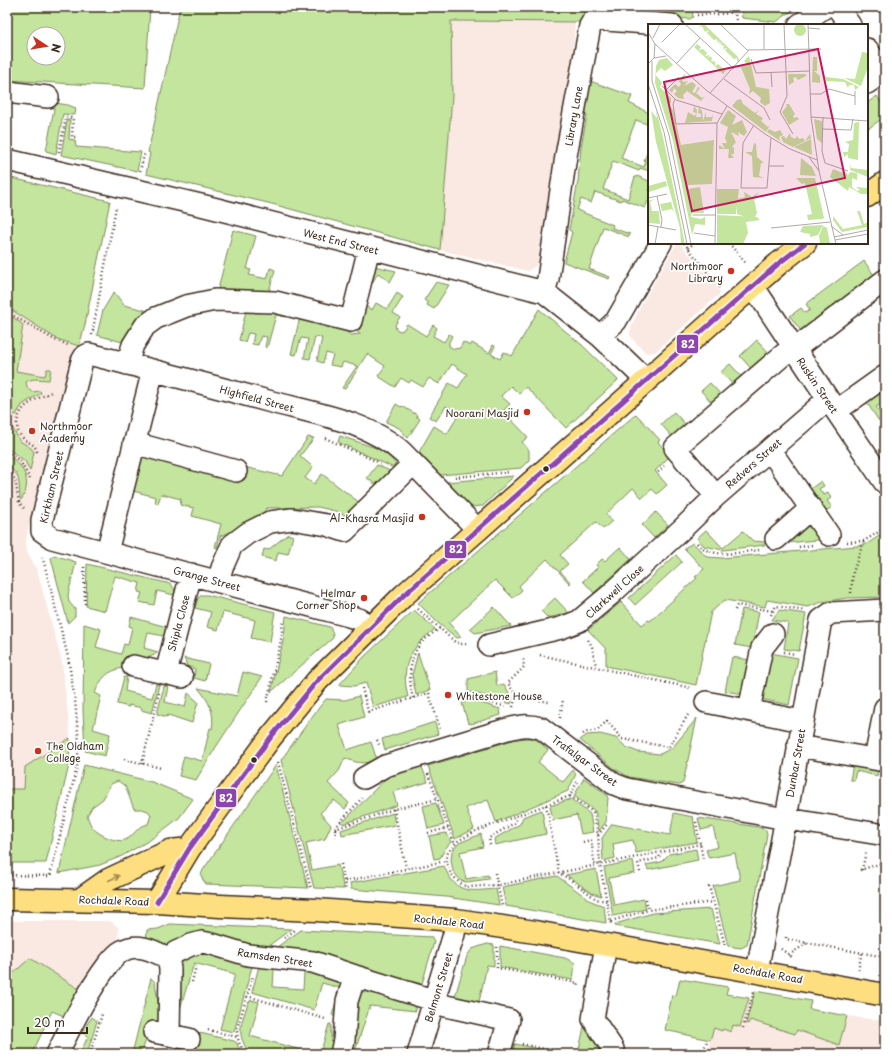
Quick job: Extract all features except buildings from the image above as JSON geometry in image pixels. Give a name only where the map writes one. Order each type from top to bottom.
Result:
[{"type":"main road","points":[[868,195],[885,183]]},
{"type":"main road","points":[[157,902],[189,849],[271,737],[317,681],[369,628],[404,595],[646,380],[778,264],[804,244]]},
{"type":"main road","points":[[81,899],[108,880],[170,851],[189,849]]},
{"type":"main road","name":"Rochdale Road","points":[[7,899],[81,899],[157,902],[344,912],[456,920],[497,934],[608,938],[756,979],[885,995]]},
{"type":"street","points":[[800,24],[825,7]]},
{"type":"street","points":[[837,7],[849,24]]},
{"type":"street","name":"Library Lane","points":[[544,292],[548,279],[566,156],[590,26],[594,19],[659,24]]},
{"type":"street","points":[[868,51],[878,76]]},
{"type":"street","points":[[7,92],[48,97]]},
{"type":"street","name":"West End Street","points":[[7,160],[205,206],[544,292],[600,336],[646,380]]},
{"type":"street","points":[[600,336],[616,321],[660,244]]},
{"type":"street","points":[[128,364],[133,345],[145,326],[156,318],[193,304],[215,300],[275,302],[351,321],[369,248]]},
{"type":"street","points":[[716,496],[676,448],[783,355],[885,280]]},
{"type":"street","name":"Ruskin Street","points":[[753,286],[832,405],[884,478]]},
{"type":"street","name":"Highfield Street","points":[[89,354],[357,426],[378,435],[389,441],[401,451],[478,530]]},
{"type":"street","name":"Kirkham Street","points":[[42,531],[42,520],[82,361],[85,356],[89,354]]},
{"type":"street","points":[[107,552],[153,370]]},
{"type":"street","name":"Redvers Street","points":[[682,530],[716,496],[769,450],[832,405],[885,376]]},
{"type":"street","points":[[134,443],[236,471]]},
{"type":"street","points":[[769,450],[829,535]]},
{"type":"street","points":[[218,581],[232,545],[248,533],[270,522],[292,519],[327,525],[345,531],[413,464]]},
{"type":"street","points":[[776,539],[810,508]]},
{"type":"street","name":"Clarkwell Close","points":[[489,645],[576,623],[594,609],[682,530]]},
{"type":"street","name":"Grange Street","points":[[42,531],[52,538],[349,616],[361,620],[369,628]]},
{"type":"street","name":"Shipla Close","points":[[169,680],[191,574]]},
{"type":"street","name":"Dunbar Street","points":[[756,979],[821,620],[831,613],[885,610]]},
{"type":"street","points":[[749,710],[762,648],[771,626]]},
{"type":"street","points":[[133,666],[169,680]]},
{"type":"street","points":[[697,701],[802,721]]},
{"type":"street","points":[[798,746],[880,760],[885,708]]},
{"type":"street","name":"Trafalgar Street","points":[[364,787],[385,766],[520,725],[529,725],[540,728],[614,784],[627,789],[885,835]]},
{"type":"street","name":"Belmont Street","points":[[418,1054],[454,934],[456,920]]},
{"type":"street","points":[[608,938],[593,1019],[613,1049],[614,1054]]},
{"type":"street","name":"Ramsden Street","points":[[168,958],[176,952],[202,942],[248,954],[313,962],[433,1000],[446,1006],[509,1020],[499,1054]]},
{"type":"street","points":[[57,1054],[93,987],[112,960],[122,951],[132,948],[142,947],[168,958],[170,969],[161,1033],[195,1034]]},
{"type":"street","points":[[342,1049],[347,1001],[355,976]]},
{"type":"path","points":[[697,7],[697,15],[735,12],[736,20]]},
{"type":"path","points":[[55,170],[66,117],[73,118],[72,137],[77,137]]},
{"type":"path","points":[[139,176],[145,152]]},
{"type":"path","points":[[89,354],[120,186]]},
{"type":"path","points":[[685,244],[721,288]]},
{"type":"path","points":[[688,248],[693,244]]},
{"type":"path","points":[[730,244],[747,265]]},
{"type":"path","points":[[7,312],[55,340],[70,346]]},
{"type":"path","points":[[37,455],[36,446],[20,436],[17,431],[17,423],[19,416],[25,407],[47,394]]},
{"type":"path","points":[[319,436],[388,467]]},
{"type":"path","points":[[7,451],[20,461],[31,480]]},
{"type":"path","points":[[448,478],[517,472]]},
{"type":"path","points":[[8,473],[12,474],[15,479],[19,503],[24,508]]},
{"type":"path","points":[[7,875],[50,876],[77,767],[79,744],[75,700],[68,658],[40,547],[42,531]]},
{"type":"path","points":[[851,595],[853,572],[864,541]]},
{"type":"path","points":[[84,564],[85,605]]},
{"type":"path","points":[[413,605],[454,641],[462,644],[489,645]]},
{"type":"path","points":[[735,610],[737,605],[773,611]]},
{"type":"path","points":[[771,626],[773,611],[776,606],[810,611]]},
{"type":"path","points":[[267,702],[282,640],[283,618]]},
{"type":"path","points":[[413,698],[410,687],[410,672],[413,658],[420,644],[440,628]]},
{"type":"path","points":[[586,637],[592,646],[596,666]]},
{"type":"path","points":[[538,655],[596,666],[697,701],[669,747],[622,739],[607,721],[598,730],[586,732],[580,736]]},
{"type":"path","points":[[466,697],[513,709],[516,696],[508,683],[517,673]]},
{"type":"path","points":[[142,764],[169,680]]},
{"type":"path","points":[[362,688],[369,714],[429,693],[442,736]]},
{"type":"path","points":[[516,696],[549,702]]},
{"type":"path","points":[[559,719],[563,700]]},
{"type":"path","points":[[277,758],[312,893]]},
{"type":"path","points":[[124,759],[160,768]]},
{"type":"path","points":[[427,771],[455,845]]},
{"type":"path","points":[[579,779],[570,796],[476,831],[458,841],[448,852],[446,861],[451,874],[460,883],[467,887],[498,885],[701,844]]},
{"type":"path","points":[[336,837],[335,829],[364,787]]},
{"type":"path","points":[[570,796],[593,812],[598,835],[600,865],[611,920],[608,938]]},
{"type":"path","points":[[335,829],[394,809],[438,800]]},
{"type":"path","points":[[546,805],[558,873]]},
{"type":"path","points":[[394,809],[406,868]]},
{"type":"path","points":[[490,845],[489,838],[516,822],[516,816]]},
{"type":"path","points":[[696,822],[704,859]]},
{"type":"path","points":[[598,835],[608,823]]},
{"type":"path","points":[[428,833],[448,828]]},
{"type":"path","points":[[583,842],[591,840],[595,866]]},
{"type":"path","points":[[640,872],[638,863],[659,858],[662,852]]},
{"type":"path","points":[[864,857],[861,870],[885,862]]},
{"type":"path","points":[[345,880],[446,861]]},
{"type":"path","points":[[341,864],[345,880],[346,895],[344,912]]},
{"type":"path","points":[[495,873],[502,906],[497,934],[497,968],[578,983],[577,985]]},
{"type":"path","points":[[558,873],[571,880],[596,899],[607,901]]},
{"type":"path","points":[[709,886],[712,902],[725,946],[724,950]]},
{"type":"path","points":[[646,899],[648,910]]},
{"type":"path","points":[[611,920],[648,910],[712,902]]},
{"type":"path","points":[[787,932],[786,939],[885,957]]},
{"type":"path","points":[[790,955],[807,943]]},
{"type":"path","points":[[778,944],[780,949],[793,958]]},
{"type":"path","points":[[860,965],[862,953]]},
{"type":"path","points":[[190,987],[196,966]]},
{"type":"path","points":[[246,1054],[241,1048],[237,1036],[237,1029],[255,969]]},
{"type":"path","points":[[743,1028],[756,979]]},
{"type":"path","points":[[247,996],[330,1021],[332,1024],[333,1039],[342,1049]]},
{"type":"path","points":[[195,1034],[237,1036]]},
{"type":"path","points":[[702,1054],[707,1041]]},
{"type":"path","points":[[519,1044],[567,1054]]},
{"type":"shaded area","points":[[451,21],[575,22],[571,78],[544,260],[528,271],[440,250],[452,96]]},
{"type":"shaded area","name":"Northmoor Academy","points":[[7,203],[102,239],[86,328],[27,534],[26,543],[27,552],[37,570],[62,662],[70,733],[69,765],[46,863],[7,863]]},
{"type":"shaded area","points":[[676,244],[681,244],[721,293],[655,352],[646,353],[633,340],[630,334],[632,325],[641,305]]},
{"type":"shaded area","points":[[7,921],[110,921],[119,928],[118,940],[79,989],[31,959],[7,979]]},
{"type":"shaded area","points":[[725,994],[847,1016],[885,1021],[885,1054],[706,1054]]},
{"type":"green space","points":[[7,7],[150,7],[145,88],[7,80]]},
{"type":"green space","points":[[180,7],[692,7],[693,17],[690,19],[587,13],[582,22],[451,21],[452,96],[440,250],[272,204],[146,174],[150,153],[148,152]]},
{"type":"green space","points":[[741,7],[798,7],[776,22],[742,18]]},
{"type":"green space","points":[[590,81],[632,96],[629,103],[648,112],[648,125],[636,120],[621,158],[644,167],[646,161],[644,161],[648,150],[648,171],[640,168],[639,171],[613,161],[603,189],[628,199],[635,177],[637,176],[648,181],[648,201],[645,208],[622,199],[621,201],[595,192],[591,203],[581,199],[577,210],[613,225],[612,228],[630,234],[629,237],[603,227],[589,269],[610,277],[609,279],[564,262],[572,232],[569,230],[578,181],[581,147],[587,115],[584,114]]},
{"type":"green space","points":[[877,96],[885,108],[885,126],[880,120],[869,128],[868,127],[868,102]]},
{"type":"green space","points":[[55,103],[76,108],[75,115],[63,114],[56,154],[46,151]]},
{"type":"green space","points":[[67,120],[70,120],[69,139],[75,140],[76,147],[141,152],[137,171],[61,155]]},
{"type":"green space","points":[[7,177],[110,201],[85,324],[79,346],[57,339],[7,308]]},
{"type":"green space","points":[[233,230],[256,236],[247,269],[251,270],[249,275],[267,279],[270,268],[275,270],[268,295],[218,289]]},
{"type":"green space","points":[[864,261],[877,279],[803,334],[790,316],[801,308],[805,313],[810,310],[806,304]]},
{"type":"green space","points":[[370,265],[396,271],[390,282],[378,273],[365,295],[368,297],[364,305],[372,310],[376,303],[387,309],[397,293],[403,297],[393,313],[400,317],[395,325],[396,329],[400,331],[403,330],[407,324],[426,336],[433,325],[437,328],[433,336],[444,342],[449,334],[452,336],[449,346],[454,349],[460,348],[463,342],[470,346],[472,343],[489,353],[493,345],[495,346],[491,354],[500,359],[504,352],[512,356],[539,309],[582,345],[618,380],[566,428],[526,387],[519,394],[511,386],[501,396],[510,404],[503,411],[528,437],[522,442],[529,450],[529,460],[521,468],[440,475],[419,452],[434,426],[447,434],[459,414],[446,406],[436,421],[429,417],[449,383],[458,388],[467,374],[452,364],[439,384],[429,378],[423,387],[411,380],[409,383],[401,378],[395,387],[378,376],[385,366],[367,354],[345,389],[342,388],[357,366],[343,362],[341,367],[330,365],[333,355],[326,353],[323,363],[317,361],[322,338],[315,337],[310,359],[304,358],[308,339],[301,338],[296,355],[291,354],[301,313],[340,327],[351,335],[361,334],[357,332]]},
{"type":"green space","points":[[436,282],[449,285],[434,309],[427,305],[428,303],[424,300]]},
{"type":"green space","points":[[114,292],[124,305],[145,310],[152,315],[126,343],[97,335],[103,310]]},
{"type":"green space","points":[[289,310],[286,317],[276,315],[267,348],[265,347],[267,337],[261,336],[258,345],[252,344],[254,334],[248,333],[245,342],[239,340],[246,311]]},
{"type":"green space","points":[[7,315],[23,325],[16,371],[45,376],[47,369],[51,369],[49,380],[34,379],[27,381],[26,383],[28,389],[33,392],[40,391],[41,393],[22,405],[16,415],[7,413]]},
{"type":"green space","points":[[757,340],[772,356],[754,372],[740,356]]},
{"type":"green space","points":[[730,364],[745,380],[736,388],[721,372]]},
{"type":"green space","points":[[885,381],[885,406],[883,403],[876,407],[883,418],[879,421],[863,397]]},
{"type":"green space","points":[[710,383],[724,398],[715,406],[701,391]]},
{"type":"green space","points":[[396,404],[417,415],[416,416],[420,419],[408,438],[399,428],[386,422]]},
{"type":"green space","points":[[674,412],[687,426],[675,440],[661,424]]},
{"type":"green space","points":[[636,414],[660,440],[658,442],[670,456],[655,471],[667,485],[657,494],[652,489],[642,498],[633,488],[606,514],[612,521],[603,529],[596,522],[560,555],[568,564],[560,571],[571,583],[570,584],[547,559],[519,586],[522,590],[513,598],[495,580],[449,623],[461,637],[457,638],[438,623],[418,603]]},
{"type":"green space","points":[[7,426],[12,427],[20,441],[31,448],[34,452],[30,471],[25,461],[7,448]]},
{"type":"green space","points":[[340,436],[385,452],[398,466],[396,469],[338,442]]},
{"type":"green space","points":[[308,437],[314,438],[300,456],[313,467],[305,478],[314,484],[322,474],[364,506],[350,520],[339,512],[318,507],[267,508],[250,527],[220,536],[217,548],[215,547],[221,524],[192,516],[194,508],[180,505],[181,499],[161,494],[158,504],[155,503],[156,497],[133,491],[138,449],[240,466],[282,476]]},
{"type":"green space","points":[[7,455],[18,463],[25,474],[25,494],[21,500],[17,476],[12,469],[7,468]]},
{"type":"green space","points":[[377,465],[390,471],[379,487],[367,478]]},
{"type":"green space","points":[[514,476],[483,506],[471,507],[447,482]]},
{"type":"green space","points":[[821,481],[824,486],[819,489],[824,495],[828,493],[831,498],[827,501],[832,507],[820,515],[805,493]]},
{"type":"green space","points":[[656,512],[668,525],[654,538],[642,525]]},
{"type":"green space","points":[[810,515],[826,539],[778,544]]},
{"type":"green space","points":[[706,530],[723,548],[743,531],[753,541],[765,542],[765,545],[723,550],[704,546],[697,538]]},
{"type":"green space","points":[[885,532],[885,547],[883,549],[885,552],[885,597],[847,598],[822,602],[808,607],[767,600],[765,607],[725,600],[711,612],[696,685],[606,666],[606,649],[588,630],[621,602],[642,625],[648,620],[650,621],[697,578],[695,577],[704,569],[684,548],[693,543],[707,557],[722,558],[857,546],[867,544]]},
{"type":"green space","points":[[288,534],[293,536],[288,554],[278,552],[276,561],[262,557],[264,549],[268,550]]},
{"type":"green space","points":[[620,547],[631,559],[594,593],[583,581],[598,567],[596,565],[602,559],[605,561]]},
{"type":"green space","points":[[54,555],[76,562],[68,595],[69,602],[75,609],[75,616],[68,623],[51,558]]},
{"type":"green space","points":[[676,555],[682,562],[635,605],[629,598]]},
{"type":"green space","points":[[87,564],[171,584],[175,590],[174,595],[157,591],[154,605],[139,602],[142,593],[138,592],[140,583],[115,576],[105,611],[86,606]]},
{"type":"green space","points":[[202,595],[275,612],[270,642],[251,638],[255,620],[223,612],[218,630],[207,627],[211,612],[195,608],[198,598]]},
{"type":"green space","points":[[555,598],[569,613],[548,618],[541,611]]},
{"type":"green space","points":[[494,607],[511,626],[475,633],[470,629]]},
{"type":"green space","points":[[742,609],[759,612],[752,648],[735,645]]},
{"type":"green space","points":[[414,610],[435,629],[419,643],[409,658],[405,676],[408,697],[373,707],[366,683],[354,686],[339,685],[364,657]]},
{"type":"green space","points":[[779,610],[806,614],[799,651],[784,649],[788,623],[772,620]]},
{"type":"green space","points":[[286,616],[330,627],[333,638],[271,692],[284,637]]},
{"type":"green space","points":[[131,617],[167,627],[164,636],[148,633],[144,648],[158,652],[147,658],[126,656],[123,668],[109,673],[102,679],[95,693],[101,696],[93,729],[110,734],[105,756],[85,751],[83,711],[84,624],[101,629],[96,647],[121,654],[124,644],[128,645],[132,627],[129,626]]},
{"type":"green space","points":[[418,653],[430,690],[416,695],[412,675]]},
{"type":"green space","points":[[770,653],[798,658],[789,705],[761,699]]},
{"type":"green space","points":[[732,657],[750,660],[743,694],[725,691]]},
{"type":"green space","points":[[184,658],[209,664],[205,681],[194,678],[195,669],[187,666]]},
{"type":"green space","points":[[243,672],[262,677],[196,780],[179,776],[184,756],[202,761],[210,728],[212,729],[212,712],[198,688],[237,696]]},
{"type":"green space","points":[[495,672],[497,686],[504,684],[512,698],[511,704],[472,692],[468,693],[468,679]]},
{"type":"green space","points":[[124,677],[127,677],[125,691],[152,698],[156,684],[159,685],[152,713],[141,710],[142,708],[117,704]]},
{"type":"green space","points":[[164,686],[168,686],[165,702],[185,707],[188,693],[198,702],[192,723],[168,715],[167,717],[157,714]]},
{"type":"green space","points":[[359,696],[364,717],[339,725],[347,750],[371,742],[377,760],[361,763],[345,758],[339,771],[328,783],[349,803],[345,809],[334,800],[320,813],[331,825],[325,839],[306,843],[312,870],[338,865],[344,889],[314,888],[281,760],[326,699],[345,700]]},
{"type":"green space","points":[[472,700],[500,709],[501,715],[471,724],[468,723],[462,703]]},
{"type":"green space","points":[[697,718],[683,783],[679,785],[629,777],[615,769],[580,740],[587,735],[600,734],[616,738],[626,747],[638,752],[660,754],[672,748]]},
{"type":"green space","points":[[435,722],[438,734],[385,750],[382,739]]},
{"type":"green space","points":[[70,738],[69,765],[46,863],[7,863],[7,789],[24,789],[25,767]]},
{"type":"green space","points":[[529,738],[537,740],[548,750],[538,762],[563,782],[573,770],[576,774],[568,791],[496,822],[488,800],[466,808],[474,829],[455,839],[428,766],[516,739]]},
{"type":"green space","points":[[853,764],[879,765],[877,776],[856,771],[854,780],[850,780]]},
{"type":"green space","points":[[84,765],[152,782],[193,799],[179,818],[150,840],[122,856],[100,865],[59,873]],"holes":[[[118,781],[125,786],[134,809],[148,811],[151,815],[148,824],[140,827],[128,838],[121,841],[108,838],[96,831],[91,825],[87,816],[92,807],[103,799],[111,784]]]},
{"type":"green space","points":[[276,765],[308,888],[206,884],[201,875],[203,870]]},
{"type":"green space","points":[[421,765],[428,782],[393,792],[397,805],[343,824],[343,822],[391,773]]},
{"type":"green space","points":[[584,778],[606,794],[608,798],[606,822],[599,831],[595,811],[574,796]]},
{"type":"green space","points":[[571,799],[590,814],[593,832],[581,834],[577,815],[553,820],[550,806]]},
{"type":"green space","points":[[436,803],[444,825],[428,829],[423,806]]},
{"type":"green space","points":[[542,810],[546,834],[495,845],[494,839],[520,824],[523,817]]},
{"type":"green space","points":[[393,813],[395,825],[342,835],[341,830]]},
{"type":"green space","points":[[674,813],[693,817],[697,842],[636,853],[633,840],[613,844],[615,858],[603,861],[602,838],[612,824],[670,835]]},
{"type":"green space","points":[[698,818],[758,827],[766,830],[767,834],[747,945],[741,948],[728,946],[713,886],[740,880],[735,853],[709,858],[706,850],[718,847],[713,827],[701,830]]},
{"type":"green space","points":[[446,833],[451,842],[440,858],[434,859],[429,836]]},
{"type":"green space","points":[[481,834],[483,847],[460,852],[466,879],[488,875],[489,879],[467,882],[461,881],[453,871],[451,860],[452,851],[459,843]]},
{"type":"green space","points":[[696,849],[698,860],[648,870],[646,865],[661,862],[669,854]]},
{"type":"green space","points":[[633,861],[635,873],[609,878],[614,905],[644,899],[646,909],[613,916],[604,867]]},
{"type":"green space","points":[[444,866],[459,887],[471,890],[496,889],[499,905],[446,897],[351,889],[350,883]]},
{"type":"green space","points":[[596,869],[601,896],[592,893],[566,875]]},
{"type":"green space","points":[[557,876],[591,901],[604,906],[606,923],[506,906],[502,887]]},
{"type":"green space","points":[[711,909],[720,944],[615,926],[615,924],[653,913]]},
{"type":"green space","points":[[170,924],[291,929],[259,953],[171,949],[146,941],[147,930],[158,929]]},
{"type":"green space","points":[[301,930],[432,937],[434,942],[422,984],[410,981],[409,985],[267,954]]},
{"type":"green space","points":[[487,944],[494,945],[494,966],[487,965],[479,1002],[494,1006],[493,1011],[453,1003],[467,956],[472,949]]},
{"type":"green space","points":[[500,946],[565,958],[575,963],[573,980],[500,967]]},
{"type":"green space","points":[[207,951],[253,963],[234,1032],[220,1029],[235,974],[194,963],[177,1019],[179,966],[192,956]]},
{"type":"green space","points":[[30,958],[79,989],[81,993],[66,1017],[52,1011],[32,1054],[7,1054],[7,979]]},
{"type":"green space","points":[[259,966],[273,967],[273,987],[303,989],[304,973],[313,968],[343,983],[337,1018],[332,1015],[340,988],[322,983],[314,1010],[252,992]]},
{"type":"green space","points":[[151,978],[155,982],[158,1003],[165,1003],[164,1021],[151,1026],[141,1054],[132,1054]]},
{"type":"green space","points":[[680,979],[728,987],[726,994],[749,998],[740,1027],[733,1025],[731,1032],[714,1028],[710,1040],[665,1030],[672,995],[676,996]]},
{"type":"green space","points":[[374,989],[412,1004],[416,1007],[416,1011],[370,1006],[355,1051],[348,1049],[351,1025],[359,995],[366,990]]},
{"type":"green space","points":[[755,991],[811,1001],[809,1009],[847,1016],[839,1045],[797,1030],[795,1034],[750,1020],[748,1024],[746,1023]]},
{"type":"green space","points":[[251,1000],[259,1002],[250,1036],[316,1054],[250,1054],[242,1040],[241,1029],[243,1017],[248,1003]]},
{"type":"green space","points":[[92,1017],[97,1021],[87,1054],[80,1054],[88,1036],[81,1033]]},
{"type":"green space","points":[[329,1024],[331,1024],[331,1037],[335,1043],[331,1054],[320,1054]]},
{"type":"green space","points":[[584,1027],[590,1029],[607,1054],[578,1054]]},
{"type":"green space","points":[[200,1033],[234,1041],[237,1043],[241,1054],[186,1054],[187,1046],[198,1040]]},
{"type":"green space","points":[[515,1044],[549,1051],[548,1054],[512,1054]]},
{"type":"transit line","name":"82","points":[[157,902],[189,849],[271,737],[317,681],[404,595],[778,264],[804,244]]},
{"type":"place","name":"Northmoor Library","points":[[731,271]]},
{"type":"place","name":"Noorani Masjid","points":[[527,412]]},
{"type":"place","name":"Northmoor Academy","points":[[32,431]]},
{"type":"place","name":"Al-Khasra Masjid","points":[[422,517]]},
{"type":"place","name":"Helmar Corner Shop","points":[[364,598]]},
{"type":"place","name":"Whitestone House","points":[[448,695]]},
{"type":"place","name":"The Oldham College","points":[[38,751]]}]
